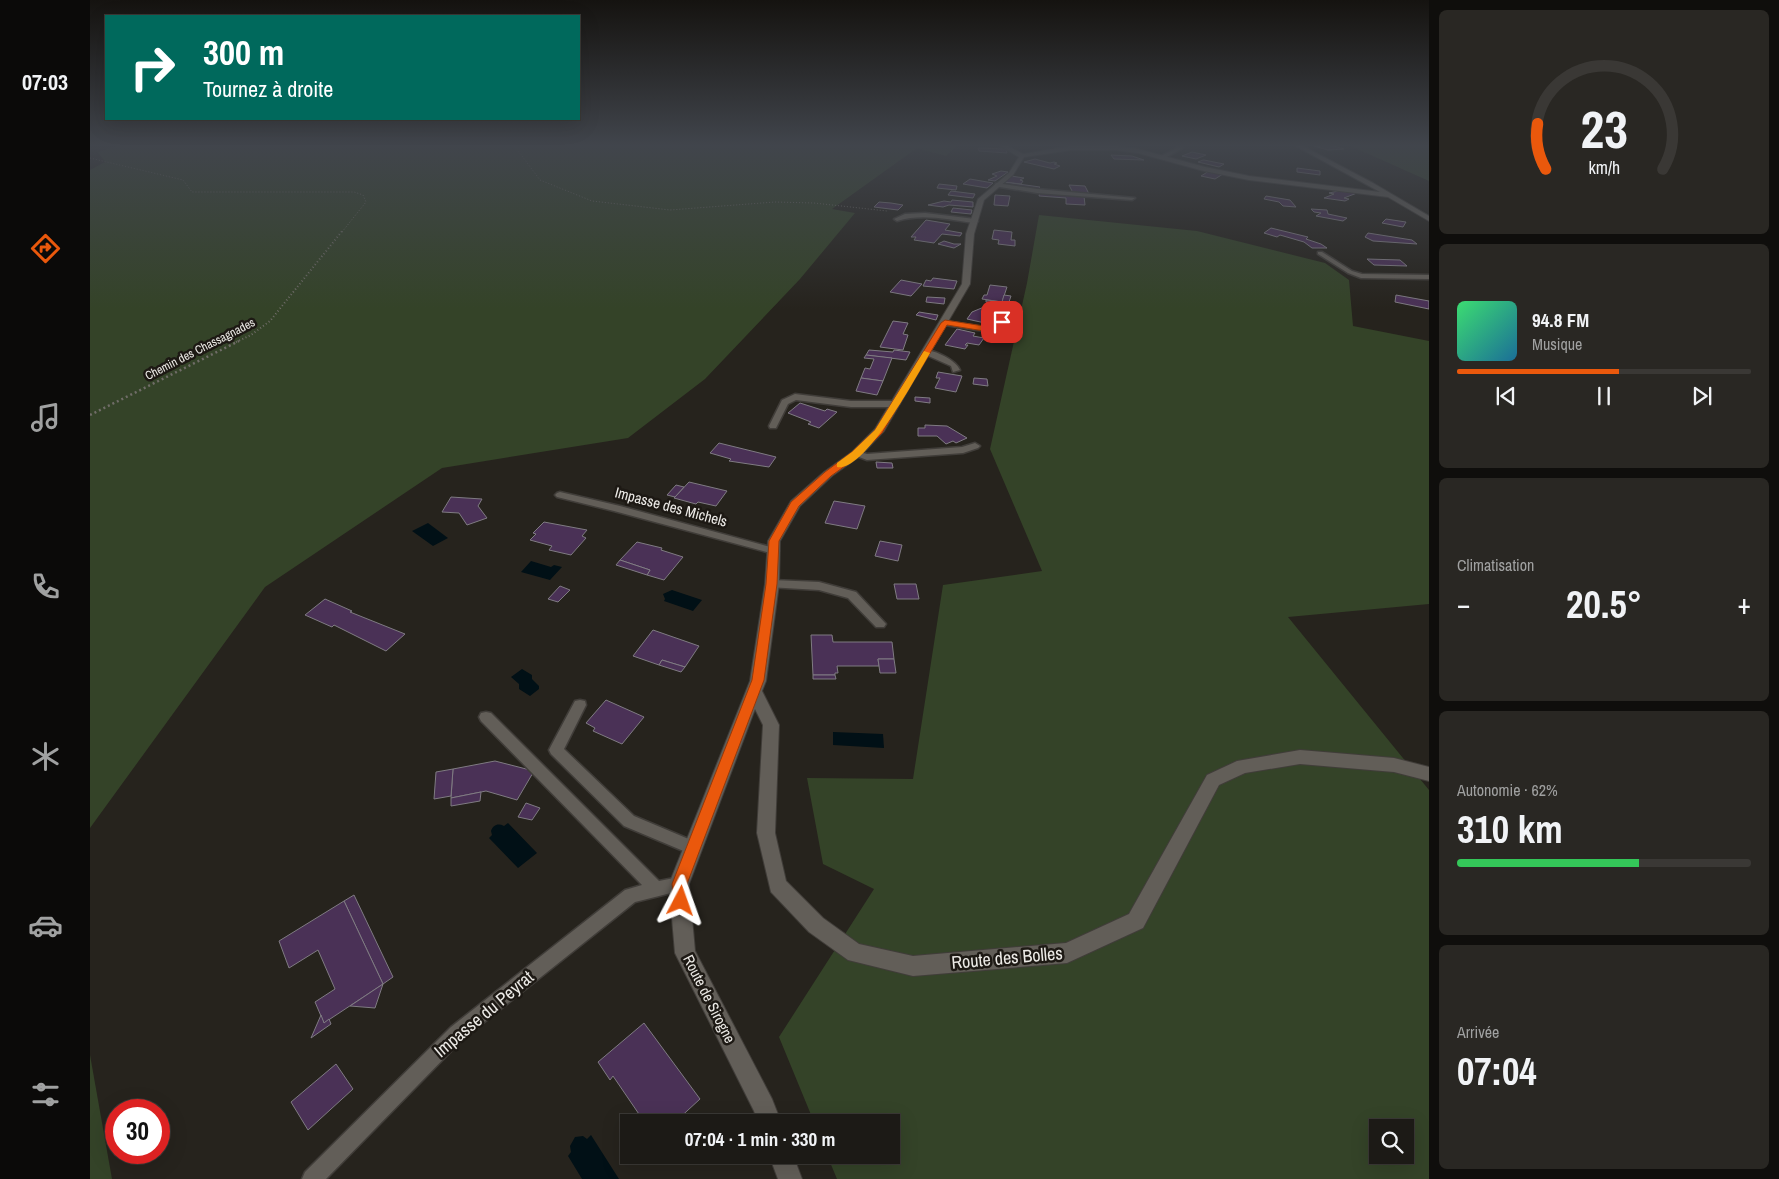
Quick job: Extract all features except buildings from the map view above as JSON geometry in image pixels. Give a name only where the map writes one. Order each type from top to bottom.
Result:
[{"type":"street","name":"Route de Sirogne","points":[[767,1114],[684,953],[680,884],[758,680],[772,584],[774,541],[795,504],[828,474],[856,454],[879,431],[945,323],[966,284],[970,234],[981,199]]},
{"type":"street","points":[[1396,199],[1429,219]]},
{"type":"street","name":"Route des Bolles","points":[[754,690],[771,725],[766,833],[778,886],[816,925],[855,952],[913,966],[1067,953],[1136,921],[1213,780],[1243,766],[1300,757],[1394,765],[1429,774]]},
{"type":"street","points":[[784,1164],[790,1179]]},
{"type":"lane","points":[[897,219],[905,215],[916,214],[975,221]]},
{"type":"lane","points":[[1320,253],[1350,272],[1361,276],[1375,278],[1429,277]]},
{"type":"lane","points":[[945,323],[984,328],[1002,322]]},
{"type":"lane","points":[[927,352],[954,365],[956,370]]},
{"type":"lane","points":[[774,426],[785,402],[795,398],[851,404],[895,404]]},
{"type":"lane","points":[[856,454],[866,458],[963,450],[975,446]]},
{"type":"lane","name":"Impasse des Michels","points":[[560,495],[616,508],[774,551]]},
{"type":"lane","points":[[772,584],[819,586],[852,595],[880,624]]},
{"type":"lane","points":[[580,705],[556,750],[629,821],[694,848]]},
{"type":"lane","points":[[486,716],[656,890]]},
{"type":"lane","name":"Impasse du Peyrat","points":[[312,1179],[456,1033],[631,895],[680,884]]},
{"type":"path","name":"Chemin des Chassagnades","points":[[90,415],[251,335],[270,322],[366,202],[365,199]]},
{"type":"path","points":[[587,199],[670,210],[775,202],[814,203],[916,214]]},
{"type":"green space","points":[[90,199],[846,199],[832,209],[855,213],[800,279],[705,379],[628,438],[442,468],[265,587],[90,828]]},
{"type":"green space","points":[[1039,215],[1197,231],[1325,263],[1349,280],[1353,326],[1429,341],[1429,604],[1288,617],[1429,790],[1429,1179],[837,1179],[831,1164],[900,1164],[900,1114],[811,1114],[779,1037],[874,889],[823,864],[807,778],[913,779],[943,585],[1042,571],[990,449],[1027,283]]},
{"type":"green space","points":[[90,1055],[105,1140],[105,1164],[109,1164],[112,1179],[90,1179]]},
{"type":"shaded area","points":[[428,523],[448,538],[433,546],[412,531]]},
{"type":"shaded area","points":[[531,561],[551,567],[554,565],[562,567],[550,580],[521,572]]},
{"type":"shaded area","points":[[672,590],[702,600],[693,611],[664,601],[663,594]]},
{"type":"shaded area","points":[[522,669],[532,675],[532,679],[539,686],[539,689],[530,696],[519,689],[519,684],[511,677]]},
{"type":"shaded area","points":[[833,732],[883,734],[884,748],[833,745]]},
{"type":"shaded area","points":[[508,823],[537,853],[518,868],[489,838],[492,835],[491,831],[494,826],[504,826]]},
{"type":"shaded area","points":[[591,1135],[619,1179],[582,1179],[568,1156],[571,1152],[570,1146],[575,1137],[583,1136],[587,1139]]},
{"type":"slow traffic","points":[[840,465],[856,454],[879,431],[926,353]]},
{"type":"route","points":[[681,901],[680,884],[758,680],[772,584],[774,541],[795,504],[828,474],[856,454],[879,431],[945,323],[972,328],[984,328],[1002,322]]}]
